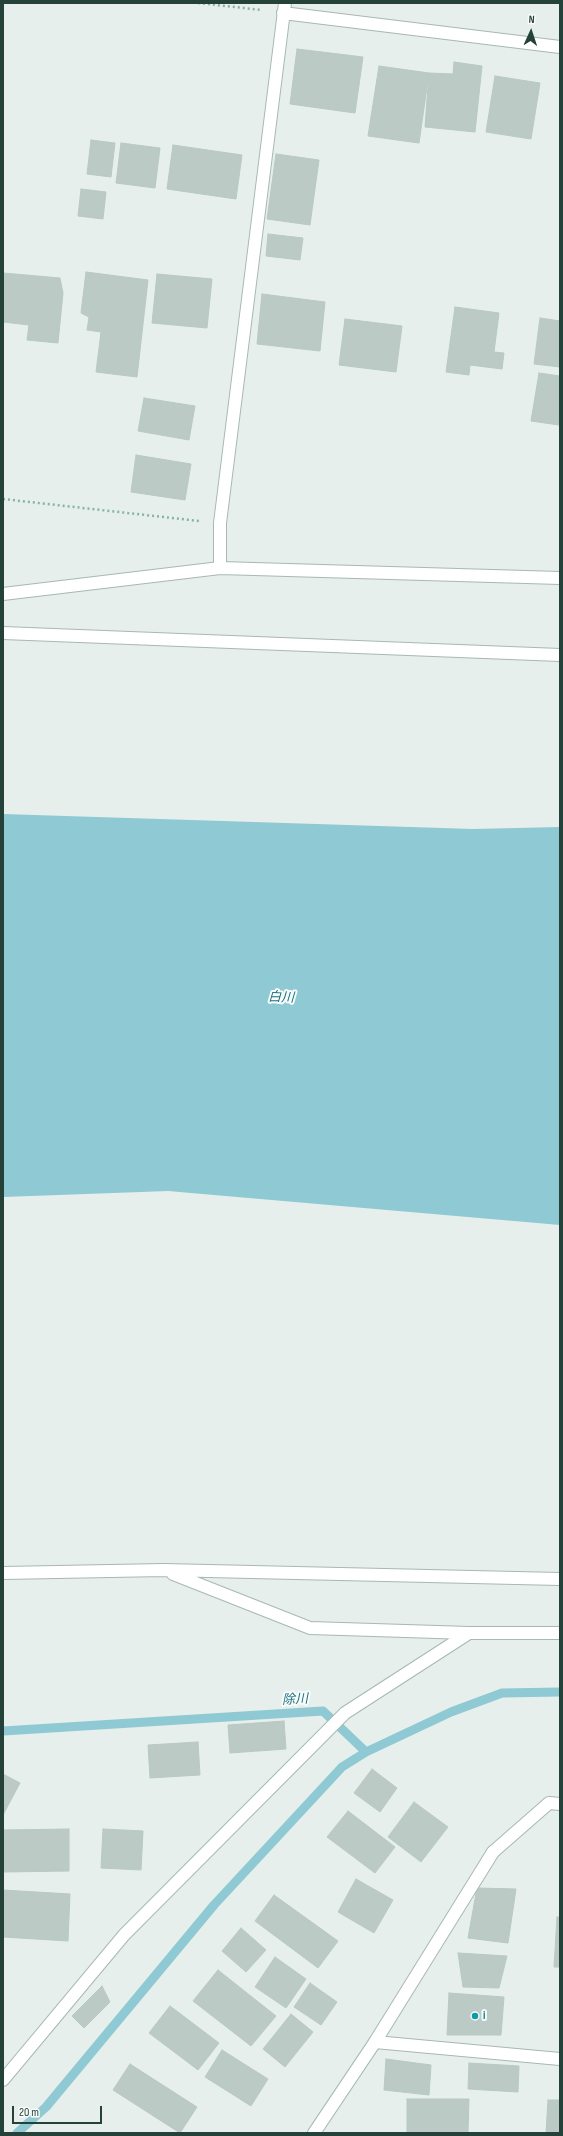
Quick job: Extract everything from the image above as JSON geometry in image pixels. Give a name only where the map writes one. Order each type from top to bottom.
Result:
[{"type":"street","points":[[220,568],[220,524],[284,8],[560,47]]},
{"type":"street","points":[[3,594],[220,568],[560,578]]},
{"type":"street","points":[[3,633],[560,655]]},
{"type":"street","points":[[164,1570],[310,1628],[469,1633],[560,1633]]},
{"type":"street","points":[[3,1573],[164,1570],[560,1579]]},
{"type":"street","points":[[3,2080],[124,1935],[344,1712],[469,1633]]},
{"type":"street","points":[[314,2133],[375,2042],[493,1852],[549,1803],[560,1804]]},
{"type":"street","points":[[375,2042],[560,2059]]},
{"type":"path","points":[[198,3],[284,8]]},
{"type":"path","points":[[3,499],[220,524]]},
{"type":"water","name":"白川","points":[[3,814],[473,829],[560,827],[560,1225],[168,1191],[3,1197]]},
{"type":"building","points":[[297,49],[363,57],[355,113],[290,104]]},
{"type":"building","points":[[454,62],[482,66],[475,132],[425,127],[429,73],[453,74]]},
{"type":"building","points":[[379,66],[429,73],[419,143],[368,136]]},
{"type":"building","points":[[495,76],[540,83],[531,139],[486,132]]},
{"type":"building","points":[[91,140],[115,143],[111,177],[87,174]]},
{"type":"building","points":[[121,143],[160,148],[155,188],[116,183]]},
{"type":"building","points":[[173,145],[242,155],[236,199],[167,189]]},
{"type":"building","points":[[276,154],[319,160],[310,225],[267,219]]},
{"type":"building","points":[[81,189],[106,192],[103,219],[78,216]]},
{"type":"building","points":[[268,234],[303,238],[300,260],[266,256]]},
{"type":"building","points":[[86,272],[148,280],[137,377],[96,372],[101,332],[87,330],[89,317],[81,313]]},
{"type":"building","points":[[3,273],[60,278],[63,293],[58,343],[27,340],[29,325],[3,322]]},
{"type":"building","points":[[157,274],[212,279],[207,328],[152,323]]},
{"type":"building","points":[[262,294],[325,302],[320,351],[257,344]]},
{"type":"building","points":[[455,307],[499,313],[494,352],[504,353],[502,369],[470,365],[469,375],[446,372]]},
{"type":"building","points":[[540,318],[560,321],[560,367],[534,364]]},
{"type":"building","points":[[345,319],[402,326],[396,372],[339,365]]},
{"type":"building","points":[[539,373],[560,376],[559,425],[531,421]]},
{"type":"building","points":[[144,398],[195,406],[189,440],[138,431]]},
{"type":"building","points":[[136,455],[191,464],[185,500],[131,492]]},
{"type":"building","points":[[284,1721],[286,1749],[230,1753],[228,1725]]},
{"type":"building","points":[[198,1742],[200,1775],[150,1778],[148,1745]]},
{"type":"building","points":[[372,1769],[397,1788],[380,1812],[354,1793]]},
{"type":"building","points":[[3,1774],[20,1783],[3,1815]]},
{"type":"building","points":[[414,1802],[448,1827],[421,1862],[388,1837]]},
{"type":"building","points":[[348,1811],[395,1847],[375,1873],[327,1837]]},
{"type":"building","points":[[69,1829],[69,1871],[3,1872],[3,1830]]},
{"type":"building","points":[[103,1829],[143,1831],[141,1870],[101,1868]]},
{"type":"building","points":[[356,1879],[393,1900],[374,1933],[338,1912]]},
{"type":"building","points":[[477,1888],[516,1889],[508,1943],[468,1938]]},
{"type":"building","points":[[3,1890],[70,1894],[68,1941],[3,1937]]},
{"type":"building","points":[[274,1895],[338,1941],[318,1968],[255,1921]]},
{"type":"building","points":[[557,1917],[560,1917],[560,1967],[554,1967]]},
{"type":"building","points":[[241,1928],[266,1950],[246,1972],[222,1951]]},
{"type":"building","name":"i","points":[[458,1953],[507,1956],[499,1988],[463,1987]]},
{"type":"building","points":[[275,1957],[306,1979],[286,2008],[255,1987]]},
{"type":"building","points":[[218,1970],[276,2016],[251,2046],[193,2001]]},
{"type":"building","points":[[310,1983],[337,2002],[321,2025],[294,2007]]},
{"type":"building","points":[[102,1986],[110,2002],[84,2028],[72,2016]]},
{"type":"building","name":"i","points":[[449,1993],[504,1997],[501,2035],[447,2035]]},
{"type":"building","points":[[170,2006],[219,2043],[198,2070],[149,2033]]},
{"type":"building","points":[[291,2014],[313,2032],[285,2067],[263,2049]]},
{"type":"building","points":[[222,2050],[268,2079],[251,2106],[205,2077]]},
{"type":"building","points":[[386,2059],[431,2065],[429,2095],[384,2090]]},
{"type":"building","points":[[469,2063],[519,2066],[518,2092],[468,2089]]},
{"type":"building","points":[[130,2064],[197,2107],[180,2133],[113,2090]]},
{"type":"building","points":[[407,2099],[469,2099],[468,2133],[407,2133]]},
{"type":"building","points":[[548,2100],[560,2100],[560,2133],[546,2133]]},
{"type":"waterway","points":[[17,2133],[46,2107],[214,1905],[342,1767],[366,1752],[451,1712],[502,1693],[560,1692]]},
{"type":"waterway","name":"除川","points":[[3,1731],[323,1711],[366,1752]]},
{"type":"place","name":"i","points":[[475,2016]]}]
